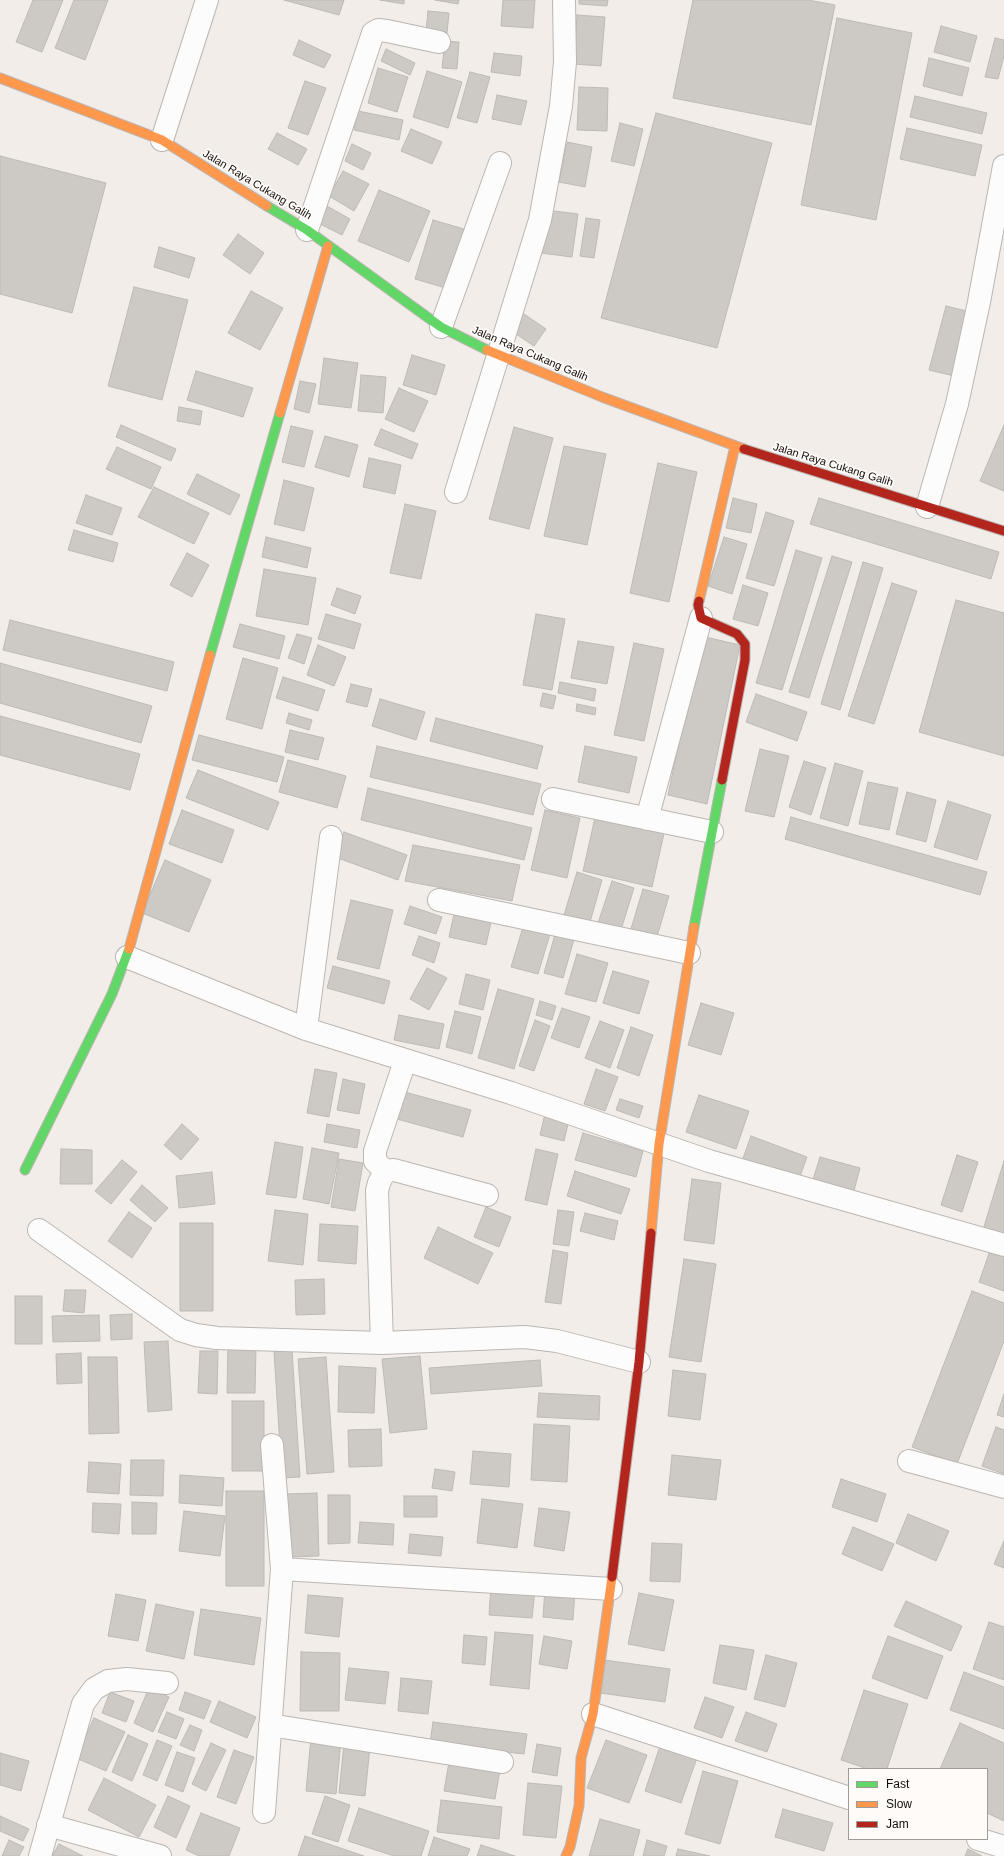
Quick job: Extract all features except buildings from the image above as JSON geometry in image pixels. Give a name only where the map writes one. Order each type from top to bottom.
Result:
[{"type":"street","points":[[162,140],[207,0]]},
{"type":"street","points":[[456,492],[497,355],[538,227],[561,106],[565,62],[564,0]]},
{"type":"street","points":[[308,230],[373,33],[378,30],[387,31],[439,42]]},
{"type":"street","name":"Jalan Raya Cukang Galih","points":[[0,78],[162,140],[229,184],[308,230],[441,327],[497,355],[602,397],[734,446],[1004,531]]},
{"type":"street","points":[[441,327],[500,163]]},
{"type":"street","points":[[927,507],[957,404],[979,302],[1004,166]]},
{"type":"street","points":[[25,1170],[112,994],[127,957],[210,656],[328,246]]},
{"type":"street","points":[[647,819],[701,618],[698,605],[700,590],[734,446]]},
{"type":"street","points":[[566,1856],[570,1847],[579,1806],[581,1758],[593,1714],[611,1589],[639,1362],[659,1144],[689,953],[745,660],[745,644],[737,634],[701,618]]},
{"type":"street","points":[[552,799],[712,832]]},
{"type":"street","points":[[306,1029],[331,837]]},
{"type":"street","points":[[439,900],[689,953]]},
{"type":"street","points":[[127,957],[306,1029],[510,1093],[709,1161],[1004,1245]]},
{"type":"street","points":[[385,1171],[375,1161],[375,1151],[405,1061]]},
{"type":"street","points":[[385,1171],[394,1170],[487,1195]]},
{"type":"street","points":[[382,1343],[377,1191],[385,1171]]},
{"type":"street","points":[[39,1230],[180,1330],[196,1335],[217,1338],[382,1343],[525,1337],[557,1341],[639,1362]]},
{"type":"street","points":[[264,1812],[282,1569],[272,1445]]},
{"type":"street","points":[[909,1461],[1004,1487]]},
{"type":"street","points":[[282,1569],[611,1589]]},
{"type":"street","points":[[40,1856],[82,1704],[94,1689],[108,1681],[127,1679],[167,1683]]},
{"type":"street","points":[[593,1714],[848,1798]]},
{"type":"street","points":[[270,1725],[502,1762]]},
{"type":"street","points":[[48,1825],[160,1856]]},
{"type":"street","points":[[981,1840],[1004,1847]]},
{"type":"traffic: fast","points":[[267,206],[307,230],[441,327],[487,350]]},
{"type":"traffic: fast","points":[[210,655],[280,413]]},
{"type":"traffic: fast","points":[[694,927],[722,780]]},
{"type":"traffic: fast","points":[[25,1170],[112,994],[129,949]]},
{"type":"traffic: slow","points":[[0,78],[162,140],[267,206]]},
{"type":"traffic: slow","points":[[280,413],[328,246]]},
{"type":"traffic: slow","points":[[487,350],[602,397],[744,449]]},
{"type":"traffic: slow","points":[[699,601],[735,446]]},
{"type":"traffic: slow","points":[[129,949],[210,655]]},
{"type":"traffic: slow","points":[[651,1233],[659,1144],[694,927]]},
{"type":"traffic: slow","points":[[566,1856],[570,1847],[579,1806],[581,1758],[593,1714],[612,1577]]},
{"type":"traffic: jam","points":[[744,449],[1004,531]]},
{"type":"traffic: jam","points":[[699,601],[698,605],[701,618],[737,634],[745,644],[745,660],[722,780]]},
{"type":"traffic: jam","points":[[612,1577],[639,1362],[651,1233]]}]
